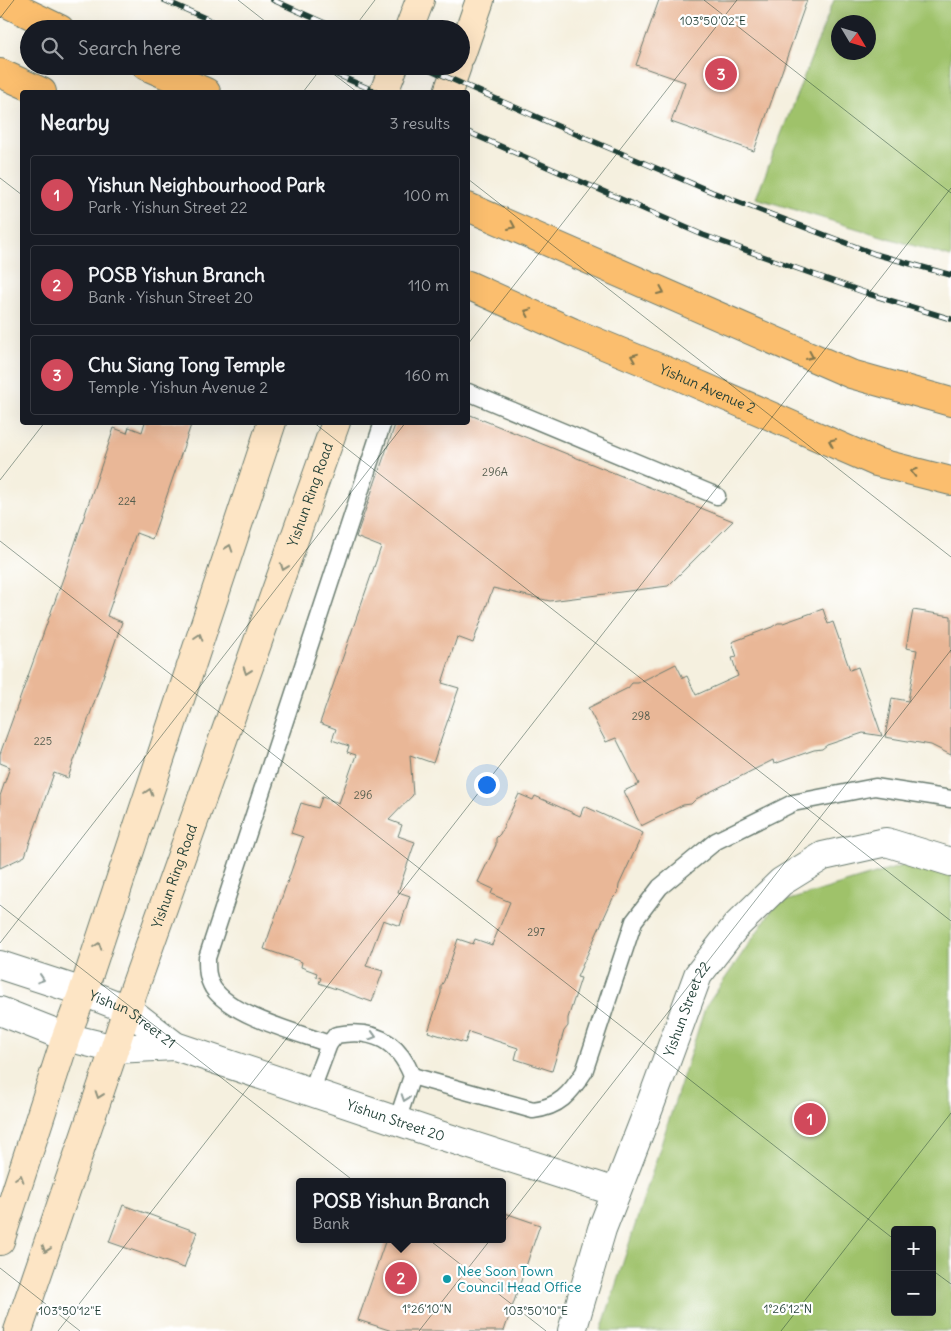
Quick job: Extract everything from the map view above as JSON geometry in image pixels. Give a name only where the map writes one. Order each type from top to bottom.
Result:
[{"type":"main road","points":[[0,0],[41,20]]},
{"type":"main road","points":[[412,20],[420,0]]},
{"type":"main road","points":[[470,28],[480,0]]},
{"type":"main road","points":[[0,73],[38,90]]},
{"type":"main road","points":[[167,75],[201,90]]},
{"type":"main road","points":[[385,90],[391,75]]},
{"type":"main road","points":[[449,90],[454,75]]},
{"type":"main road","points":[[470,208],[851,374],[951,402]]},
{"type":"main road","name":"Yishun Avenue 2","points":[[470,286],[572,332],[679,376],[876,462],[951,481]]},
{"type":"main road","points":[[0,1241],[66,1037],[83,992],[271,425]]},
{"type":"main road","name":"Yishun Ring Road","points":[[18,1331],[126,1009],[335,425]]},
{"type":"street","name":"Yishun Street 22","points":[[572,1331],[602,1229],[698,975],[736,926],[781,882],[823,856],[886,842],[951,862]]},
{"type":"street","name":"Yishun Street 21","points":[[0,965],[83,992],[126,1009],[175,1046]]},
{"type":"street","name":"Yishun Street 21","points":[[0,1011],[66,1037],[114,1049],[175,1046]]},
{"type":"street","name":"Yishun Street 20","points":[[175,1046],[616,1192]]},
{"type":"lane","points":[[470,393],[717,496]]},
{"type":"lane","points":[[329,1044],[241,1012],[227,1003],[213,988],[208,975],[206,958],[382,425]]},
{"type":"lane","points":[[412,1076],[533,1110],[547,1109],[572,1090],[584,1072],[634,921],[660,887],[716,841],[793,803],[875,787],[951,799]]},
{"type":"lane","points":[[312,1092],[329,1044],[336,1035],[359,1032],[375,1036],[393,1044],[402,1055],[412,1076],[397,1121]]},
{"type":"green space","points":[[834,0],[951,0],[951,257],[756,198]]},
{"type":"green space","points":[[915,862],[951,873],[951,1331],[601,1331],[705,1008],[776,904]]},
{"type":"building","points":[[659,0],[807,0],[754,151],[671,122],[685,82],[636,65]]},
{"type":"building","points":[[470,415],[733,521],[668,586],[550,601],[493,588],[473,643],[457,637],[442,683],[459,688],[433,763],[410,755],[413,795],[389,820],[402,825],[398,836],[415,842],[398,892],[410,896],[400,926],[383,920],[366,966],[383,971],[372,1002],[319,983],[321,978],[316,976],[317,973],[301,967],[302,962],[264,949],[303,837],[291,833],[301,803],[318,808],[322,797],[339,803],[356,755],[347,752],[349,746],[332,740],[336,729],[320,723],[381,547],[356,537],[395,425],[470,425]]},
{"type":"building","points":[[144,425],[191,425],[152,539],[136,533],[107,616],[122,622],[68,778],[54,773],[25,856],[0,868],[0,796],[10,767],[0,763],[0,754],[65,573],[114,428],[127,433],[129,427],[142,432]]},
{"type":"building","points":[[823,609],[828,624],[833,622],[850,670],[858,667],[882,736],[863,733],[827,745],[822,749],[774,764],[773,760],[696,799],[691,804],[683,805],[641,826],[624,791],[639,784],[616,738],[606,742],[588,708],[628,688],[632,683],[638,683],[676,664],[683,678],[687,676],[696,695],[738,676],[732,658],[737,657],[732,642],[778,623]]},
{"type":"building","points":[[913,610],[951,616],[951,755],[931,745],[885,737],[892,698],[908,701],[917,650],[906,648]]},
{"type":"building","points":[[519,794],[533,800],[535,796],[580,816],[584,806],[643,833],[619,885],[618,893],[613,898],[577,977],[581,978],[568,1018],[568,1026],[564,1031],[552,1071],[515,1059],[518,1048],[469,1032],[465,1043],[428,1032],[441,993],[441,986],[458,939],[473,944],[475,939],[492,945],[510,902],[491,894],[493,889],[478,882],[496,845],[496,838],[500,834]]},
{"type":"building","points":[[123,1205],[197,1232],[184,1268],[109,1242]]},
{"type":"building","name":"Nee Soon Town Council Head Office","points":[[506,1213],[540,1225],[504,1331],[392,1331],[358,1320],[385,1243],[506,1243]]},
{"type":"railway","points":[[164,0],[210,20]]},
{"type":"railway","points":[[273,0],[318,20]]},
{"type":"railway","points":[[338,75],[372,90]]},
{"type":"railway","points":[[442,75],[712,192],[875,254],[951,275]]},
{"type":"railway","points":[[470,133],[703,235],[869,294],[951,319]]},
{"type":"place","name":"Chu Siang Tong Temple","points":[[721,74]]},
{"type":"place","name":"Yishun Neighbourhood Park","points":[[810,1119]]},
{"type":"place","name":"POSB Yishun Branch","points":[[401,1278]]},
{"type":"place","name":"Nee Soon Town Council Head Office","points":[[447,1279]]}]
